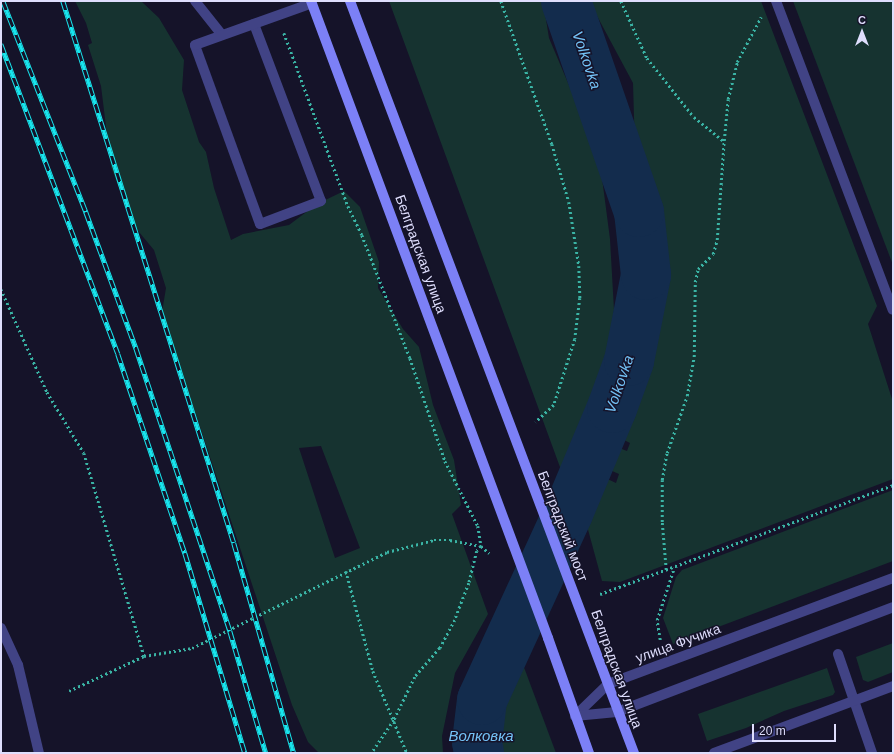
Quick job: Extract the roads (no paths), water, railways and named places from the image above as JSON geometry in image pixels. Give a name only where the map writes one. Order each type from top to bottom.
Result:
[{"type":"street","points":[[195,1],[222,36]]},
{"type":"street","name":"Белградская улица","points":[[350,1],[525,468]]},
{"type":"street","points":[[776,1],[893,310]]},
{"type":"street","points":[[254,24],[321,201],[260,224],[195,45],[311,2]]},
{"type":"street","name":"Белградская улица","points":[[311,2],[504,518],[575,716]]},
{"type":"street","name":"Белградский мост","points":[[525,468],[575,595]]},
{"type":"street","name":"улица Фучика","points":[[575,716],[608,684],[893,578]]},
{"type":"street","name":"Белградская улица","points":[[575,595],[617,712],[634,753]]},
{"type":"street","points":[[589,753],[575,716],[617,712],[893,606]]},
{"type":"street","points":[[1,628],[18,665],[39,753]]},
{"type":"street","points":[[838,654],[872,753]]},
{"type":"street","points":[[714,753],[893,686]]},
{"type":"water","name":"Волковка","points":[[502,622],[508,625],[519,654],[506,675],[493,706],[497,753],[465,753],[465,714]]},
{"type":"waterway","name":"Volkovka","points":[[479,753],[477,742],[482,700],[568,513],[612,408],[629,361],[646,275],[639,212],[566,1]]},
{"type":"railway","points":[[3,1],[86,212],[136,348],[230,631],[266,753]]},
{"type":"railway","points":[[63,1],[234,543],[294,753]]},
{"type":"railway","points":[[1,44],[118,354],[185,553],[245,753]]}]
